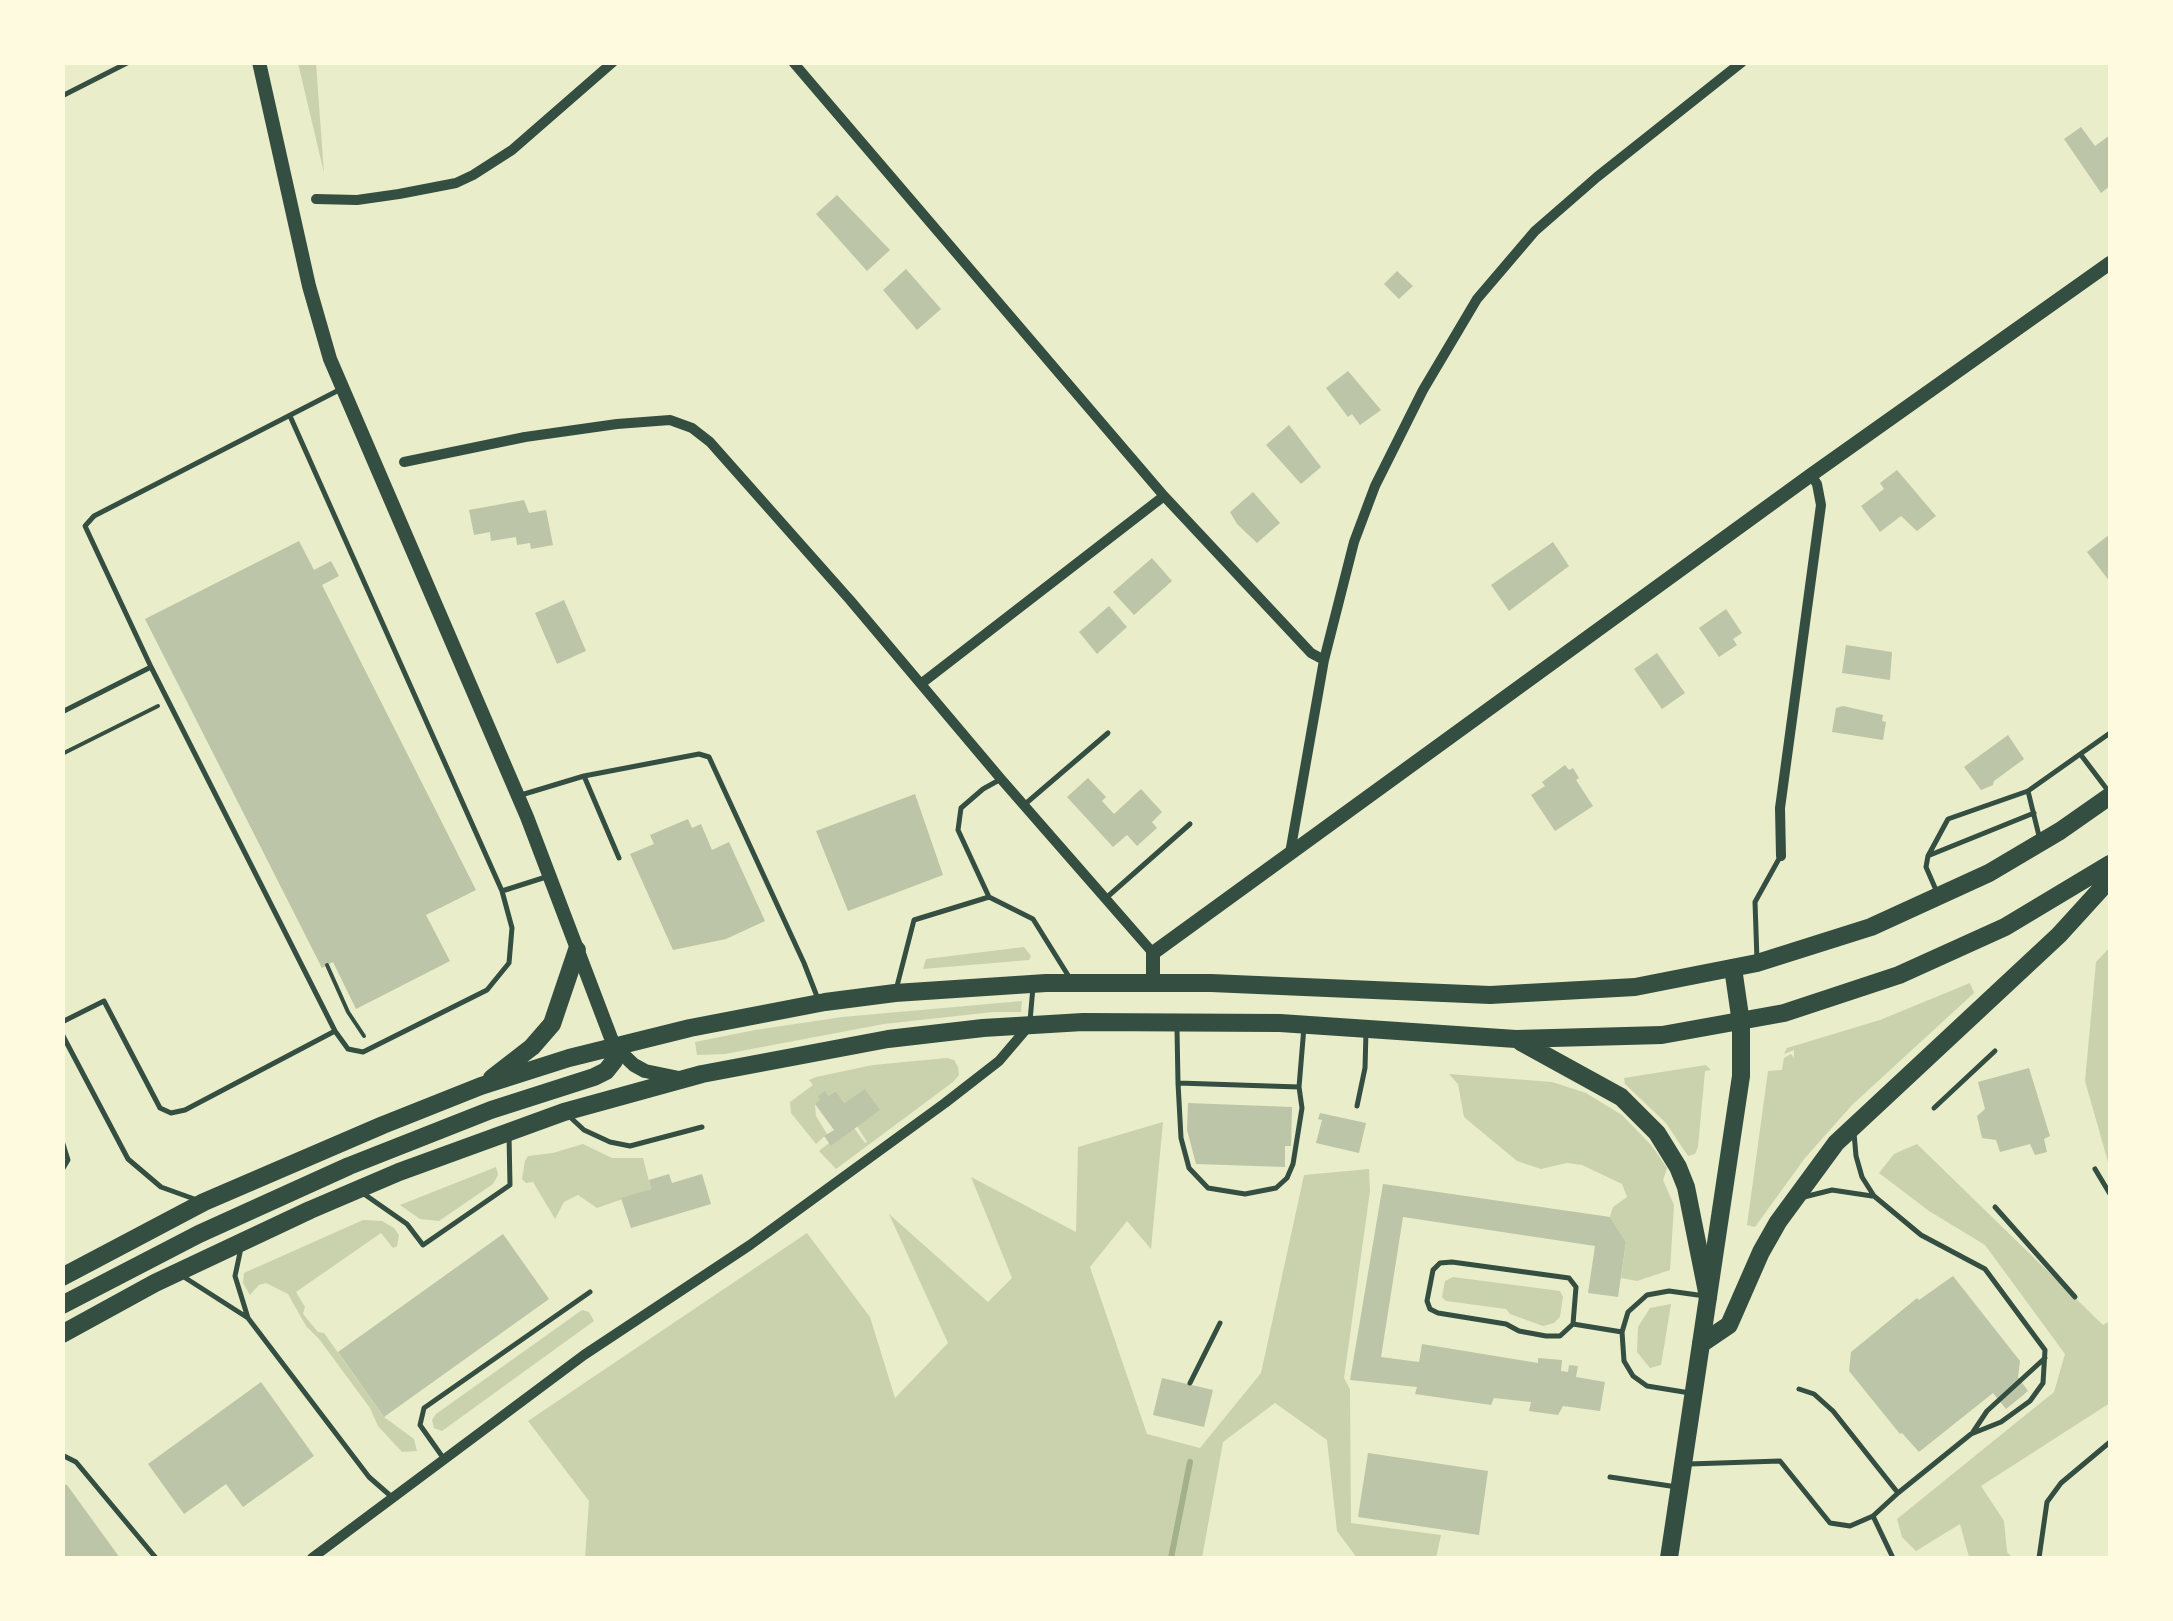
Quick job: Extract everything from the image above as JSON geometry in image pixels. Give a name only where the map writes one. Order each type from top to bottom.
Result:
[{"type":"main road","points":[[62,1277],[204,1202],[323,1149],[481,1086],[614,1046],[819,1003],[895,993],[1033,984],[1154,982],[1490,996],[1634,987],[1757,962],[1851,934],[1939,897],[2041,842],[2110,795]]},
{"type":"main road","points":[[62,1334],[178,1272],[357,1190],[564,1112],[689,1078],[888,1039],[1029,1025],[1177,1021],[1516,1039],[1644,1036],[1742,1023],[1828,1000],[1923,965],[2006,927],[2110,864]]},
{"type":"main road","points":[[1701,1344],[1729,1325],[1761,1252],[1792,1200],[1854,1125],[2060,935],[2110,878]]},
{"type":"main road","points":[[481,1086],[542,1037],[558,1010],[577,950]]},
{"type":"main road","points":[[1669,1558],[1740,1076],[1742,1023],[1732,968]]},
{"type":"main road","points":[[1516,1039],[1621,1098],[1657,1133],[1686,1186],[1708,1297]]},
{"type":"main road","points":[[62,1305],[198,1234],[349,1166],[491,1110],[594,1077],[614,1061],[614,1046]]},
{"type":"street","points":[[259,62],[309,286],[342,389],[518,796],[614,1046],[645,1071],[689,1078]]},
{"type":"street","points":[[316,198],[357,200],[443,186],[472,176],[512,150],[613,62]]},
{"type":"street","points":[[793,62],[1164,496],[1311,654],[1324,660]]},
{"type":"street","points":[[1290,854],[1324,660],[1354,542],[1375,486],[1423,390],[1477,298],[1536,231],[1596,177],[1742,62]]},
{"type":"street","points":[[1154,952],[2110,264]]},
{"type":"street","points":[[404,462],[525,437],[617,424],[654,420],[685,424],[710,442],[1154,952],[1154,982]]},
{"type":"street","points":[[1781,856],[1780,808],[1821,505],[1812,475]]},
{"type":"street","points":[[922,683],[1164,496]]},
{"type":"street","points":[[312,1558],[584,1354],[750,1245],[945,1103],[999,1062],[1029,1025]]},
{"type":"lane","points":[[62,96],[129,62]]},
{"type":"lane","points":[[290,416],[509,913],[509,963],[488,990],[363,1052],[348,1049],[335,1032],[151,667],[85,526],[88,521],[290,416],[342,389]]},
{"type":"lane","points":[[62,712],[151,667]]},
{"type":"lane","points":[[1024,805],[1108,733]]},
{"type":"lane","points":[[1939,897],[1926,867],[1948,819],[2028,790],[2110,734]]},
{"type":"lane","points":[[518,796],[584,776],[699,754],[710,757],[819,1003]]},
{"type":"lane","points":[[2081,755],[2110,795]]},
{"type":"lane","points":[[584,776],[619,858]]},
{"type":"lane","points":[[1001,779],[982,788],[962,808],[958,819],[962,840],[989,897],[1033,919],[1072,983]]},
{"type":"lane","points":[[2028,790],[2041,842]]},
{"type":"lane","points":[[1928,856],[2034,813]]},
{"type":"lane","points":[[1106,898],[1190,824]]},
{"type":"lane","points":[[1757,962],[1756,902],[1781,856]]},
{"type":"lane","points":[[502,891],[550,876]]},
{"type":"lane","points":[[895,993],[914,920],[989,897]]},
{"type":"lane","points":[[1029,1025],[1033,984]]},
{"type":"lane","points":[[62,1022],[104,1001],[160,1108],[174,1113],[335,1032]]},
{"type":"lane","points":[[1177,1021],[1181,1138],[1189,1168],[1208,1188],[1246,1194],[1276,1188],[1287,1178],[1293,1164],[1302,1108],[1299,1086],[1304,1025]]},
{"type":"lane","points":[[1357,1106],[1365,1068],[1366,1029]]},
{"type":"lane","points":[[62,1034],[128,1159],[168,1191],[204,1202]]},
{"type":"lane","points":[[1934,1108],[1995,1051]]},
{"type":"lane","points":[[1178,1082],[1299,1086]]},
{"type":"lane","points":[[564,1112],[584,1130],[622,1146],[702,1127]]},
{"type":"lane","points":[[1854,1125],[1856,1156],[1862,1177],[1874,1196],[1921,1235],[1985,1269],[2042,1343],[2045,1358],[2038,1393],[2001,1422],[1971,1434]]},
{"type":"lane","points":[[357,1190],[407,1224],[423,1245],[510,1185],[509,1131]]},
{"type":"lane","points":[[62,1141],[68,1160],[62,1170]]},
{"type":"lane","points":[[2095,1169],[2110,1194]]},
{"type":"lane","points":[[1792,1200],[1832,1190],[1874,1196]]},
{"type":"lane","points":[[1995,1207],[2075,1297]]},
{"type":"lane","points":[[242,1241],[235,1276],[248,1318]]},
{"type":"lane","points":[[1444,1262],[1568,1278],[1576,1287],[1573,1324],[1560,1336],[1546,1336],[1506,1324],[1434,1312],[1427,1302],[1433,1270],[1444,1262]]},
{"type":"lane","points":[[178,1272],[248,1318],[369,1477],[394,1498]]},
{"type":"lane","points":[[444,1460],[420,1424],[424,1408],[590,1292]]},
{"type":"lane","points":[[1694,1394],[1640,1382],[1624,1361],[1622,1332],[1633,1305],[1647,1294],[1669,1292],[1708,1297]]},
{"type":"lane","points":[[1190,1383],[1220,1323]]},
{"type":"lane","points":[[1573,1324],[1622,1332]]},
{"type":"lane","points":[[1684,1465],[1780,1461],[1830,1522],[1850,1526],[1874,1516],[1971,1434],[1988,1411],[2045,1358]]},
{"type":"lane","points":[[1799,1389],[1814,1394],[1834,1411],[1898,1493]]},
{"type":"lane","points":[[2039,1558],[2047,1502],[2062,1483],[2110,1442]]},
{"type":"lane","points":[[62,1455],[76,1462],[156,1558]]},
{"type":"lane","points":[[1610,1476],[1680,1487]]},
{"type":"lane","points":[[1874,1516],[1893,1558]]},
{"type":"path","points":[[62,754],[158,706]]},
{"type":"path","points":[[327,966],[364,1036]]},
{"type":"green space","points":[[298,63],[316,63],[324,173]]},
{"type":"green space","points":[[1024,947],[1031,956],[1029,960],[923,969],[926,959]]},
{"type":"green space","points":[[2110,947],[2110,1169],[2085,1081],[2096,962]]},
{"type":"green space","points":[[1970,983],[1974,993],[1852,1105],[1805,1158],[1755,1227],[1747,1225],[1768,1071],[1782,1070],[1784,1058],[1791,1054],[1794,1058],[1794,1050],[1784,1054],[1787,1048],[1880,1020]]},
{"type":"green space","points":[[1022,1001],[1021,1012],[884,1024],[725,1054],[697,1055],[695,1042],[842,1017]]},
{"type":"green space","points":[[947,1058],[958,1067],[959,1075],[953,1082],[836,1169],[819,1151],[854,1128],[867,1142],[857,1126],[865,1090],[844,1103],[836,1091],[815,1104],[816,1116],[827,1134],[816,1144],[791,1113],[790,1102],[813,1085],[809,1080],[816,1077],[873,1065]]},
{"type":"green space","points":[[1706,1065],[1711,1070],[1705,1071],[1698,1147],[1695,1154],[1688,1156],[1666,1123],[1625,1084],[1624,1078]]},
{"type":"green space","points":[[1449,1074],[1552,1082],[1586,1093],[1622,1115],[1667,1168],[1663,1180],[1674,1205],[1670,1270],[1637,1281],[1621,1278],[1626,1242],[1610,1217],[1613,1207],[1627,1197],[1622,1184],[1582,1165],[1567,1163],[1541,1169],[1517,1161],[1464,1117],[1458,1084]]},
{"type":"green space","points":[[1163,1122],[1151,1249],[1127,1221],[1090,1267],[1147,1434],[1200,1448],[1261,1373],[1304,1175],[1369,1169],[1370,1191],[1344,1378],[1350,1389],[1351,1523],[1441,1535],[1436,1558],[1357,1558],[1337,1531],[1327,1440],[1275,1403],[1223,1442],[1202,1558],[585,1558],[589,1501],[528,1421],[807,1233],[870,1317],[895,1398],[948,1343],[889,1214],[988,1302],[1012,1278],[971,1177],[1076,1232],[1078,1147]]},
{"type":"green space","points":[[583,1144],[612,1158],[643,1158],[651,1189],[597,1208],[578,1195],[564,1202],[555,1219],[533,1182],[522,1179],[525,1161],[528,1156]]},
{"type":"green space","points":[[1917,1144],[2103,1325],[2110,1321],[2110,1403],[1981,1486],[2004,1521],[2007,1552],[2013,1558],[1969,1557],[1960,1524],[1916,1551],[1902,1537],[1897,1519],[2054,1392],[2065,1354],[1985,1245],[1929,1211],[1879,1173],[1894,1154]]},
{"type":"green space","points":[[496,1167],[498,1175],[493,1184],[439,1221],[420,1219],[400,1205]]},
{"type":"green space","points":[[363,1220],[382,1221],[394,1228],[399,1235],[397,1246],[393,1248],[381,1233],[296,1292],[305,1307],[303,1314],[318,1332],[324,1333],[384,1417],[414,1439],[417,1451],[402,1452],[378,1426],[370,1408],[306,1326],[288,1294],[266,1283],[250,1295],[243,1283],[244,1273]]},
{"type":"green space","points":[[1453,1277],[1560,1291],[1560,1317],[1543,1326],[1506,1309],[1446,1301],[1442,1297],[1445,1281]]},
{"type":"green space","points":[[1671,1304],[1661,1365],[1650,1368],[1637,1352],[1638,1327],[1650,1308]]},
{"type":"green space","points":[[582,1310],[589,1312],[594,1321],[442,1431],[434,1428],[432,1420],[436,1414]]},
{"type":"building","points":[[2081,127],[2095,146],[2110,135],[2110,186],[2101,193],[2064,139]]},
{"type":"building","points":[[837,195],[890,250],[867,271],[816,214]]},
{"type":"building","points":[[906,269],[941,309],[917,330],[883,290]]},
{"type":"building","points":[[1397,271],[1413,286],[1399,299],[1384,284]]},
{"type":"building","points":[[1348,371],[1381,410],[1360,425],[1352,414],[1348,417],[1326,388]]},
{"type":"building","points":[[1289,425],[1321,467],[1301,484],[1266,445]]},
{"type":"building","points":[[1897,470],[1936,516],[1917,531],[1901,516],[1880,532],[1861,506],[1884,489],[1880,483]]},
{"type":"building","points":[[1253,492],[1280,523],[1257,543],[1230,512]]},
{"type":"building","points":[[524,500],[529,513],[546,510],[553,545],[531,549],[530,543],[517,545],[516,537],[491,541],[490,532],[474,535],[469,510]]},
{"type":"building","points":[[2110,534],[2110,582],[2087,552]]},
{"type":"building","points":[[299,541],[314,570],[331,561],[339,576],[322,585],[476,890],[426,915],[450,961],[356,1009],[333,962],[322,968],[145,619]]},
{"type":"building","points":[[1553,542],[1569,566],[1509,611],[1491,585]]},
{"type":"building","points":[[1152,558],[1172,581],[1134,615],[1113,592]]},
{"type":"building","points":[[564,600],[586,651],[557,664],[535,613]]},
{"type":"building","points":[[1109,606],[1127,627],[1097,654],[1079,632]]},
{"type":"building","points":[[1726,609],[1742,633],[1733,639],[1737,645],[1719,657],[1699,628]]},
{"type":"building","points":[[1846,645],[1892,652],[1890,680],[1842,673]]},
{"type":"building","points":[[1657,653],[1685,693],[1662,709],[1634,669]]},
{"type":"building","points":[[1843,706],[1883,715],[1883,740],[1832,732],[1836,708]]},
{"type":"building","points":[[2008,735],[2024,759],[1981,790],[1964,767]]},
{"type":"building","points":[[1565,765],[1569,770],[1573,768],[1593,806],[1555,831],[1531,795]]},
{"type":"building","points":[[1088,778],[1106,797],[1102,801],[1114,814],[1141,789],[1162,812],[1152,822],[1157,828],[1137,846],[1127,835],[1113,847],[1067,797]]},
{"type":"building","points":[[915,794],[943,875],[848,911],[816,831]]},
{"type":"building","points":[[688,819],[692,828],[701,824],[712,850],[729,842],[765,921],[726,939],[673,950],[630,854],[654,844],[650,835]]},
{"type":"building","points":[[2029,1068],[2050,1136],[2044,1139],[2047,1152],[2035,1155],[2030,1144],[2000,1152],[1996,1140],[1982,1138],[1977,1116],[1985,1109],[1978,1082]]},
{"type":"building","points":[[865,1089],[880,1110],[831,1146],[824,1136],[834,1130],[815,1104],[820,1100],[818,1096],[836,1091],[844,1103]]},
{"type":"building","points":[[1188,1103],[1292,1107],[1291,1146],[1285,1146],[1285,1167],[1196,1164],[1187,1130]]},
{"type":"building","points":[[1320,1113],[1366,1123],[1359,1153],[1316,1143]]},
{"type":"building","points":[[669,1174],[672,1183],[702,1174],[711,1204],[631,1228],[621,1198],[651,1189],[649,1180]]},
{"type":"building","points":[[1383,1184],[1610,1217],[1626,1242],[1618,1297],[1588,1293],[1595,1246],[1403,1217],[1381,1357],[1419,1362],[1422,1344],[1538,1363],[1538,1358],[1562,1360],[1561,1371],[1568,1372],[1569,1365],[1578,1366],[1576,1377],[1605,1382],[1600,1411],[1563,1406],[1558,1415],[1529,1411],[1531,1402],[1494,1398],[1491,1405],[1415,1394],[1417,1387],[1350,1380]]},
{"type":"building","points":[[503,1234],[549,1299],[384,1417],[338,1352]]},
{"type":"building","points":[[1953,1276],[2020,1361],[2018,1377],[2028,1391],[2006,1409],[1993,1393],[1919,1452],[1849,1371],[1851,1352],[1917,1298]]},
{"type":"building","points":[[1162,1378],[1213,1390],[1204,1427],[1153,1415]]},
{"type":"building","points":[[261,1382],[314,1456],[243,1507],[226,1484],[184,1514],[148,1464]]},
{"type":"building","points":[[1368,1453],[1488,1471],[1479,1535],[1358,1517]]},
{"type":"building","points":[[62,1484],[67,1485],[120,1558],[62,1558]]},
{"type":"waterway","points":[[1171,1558],[1190,1462]]}]
